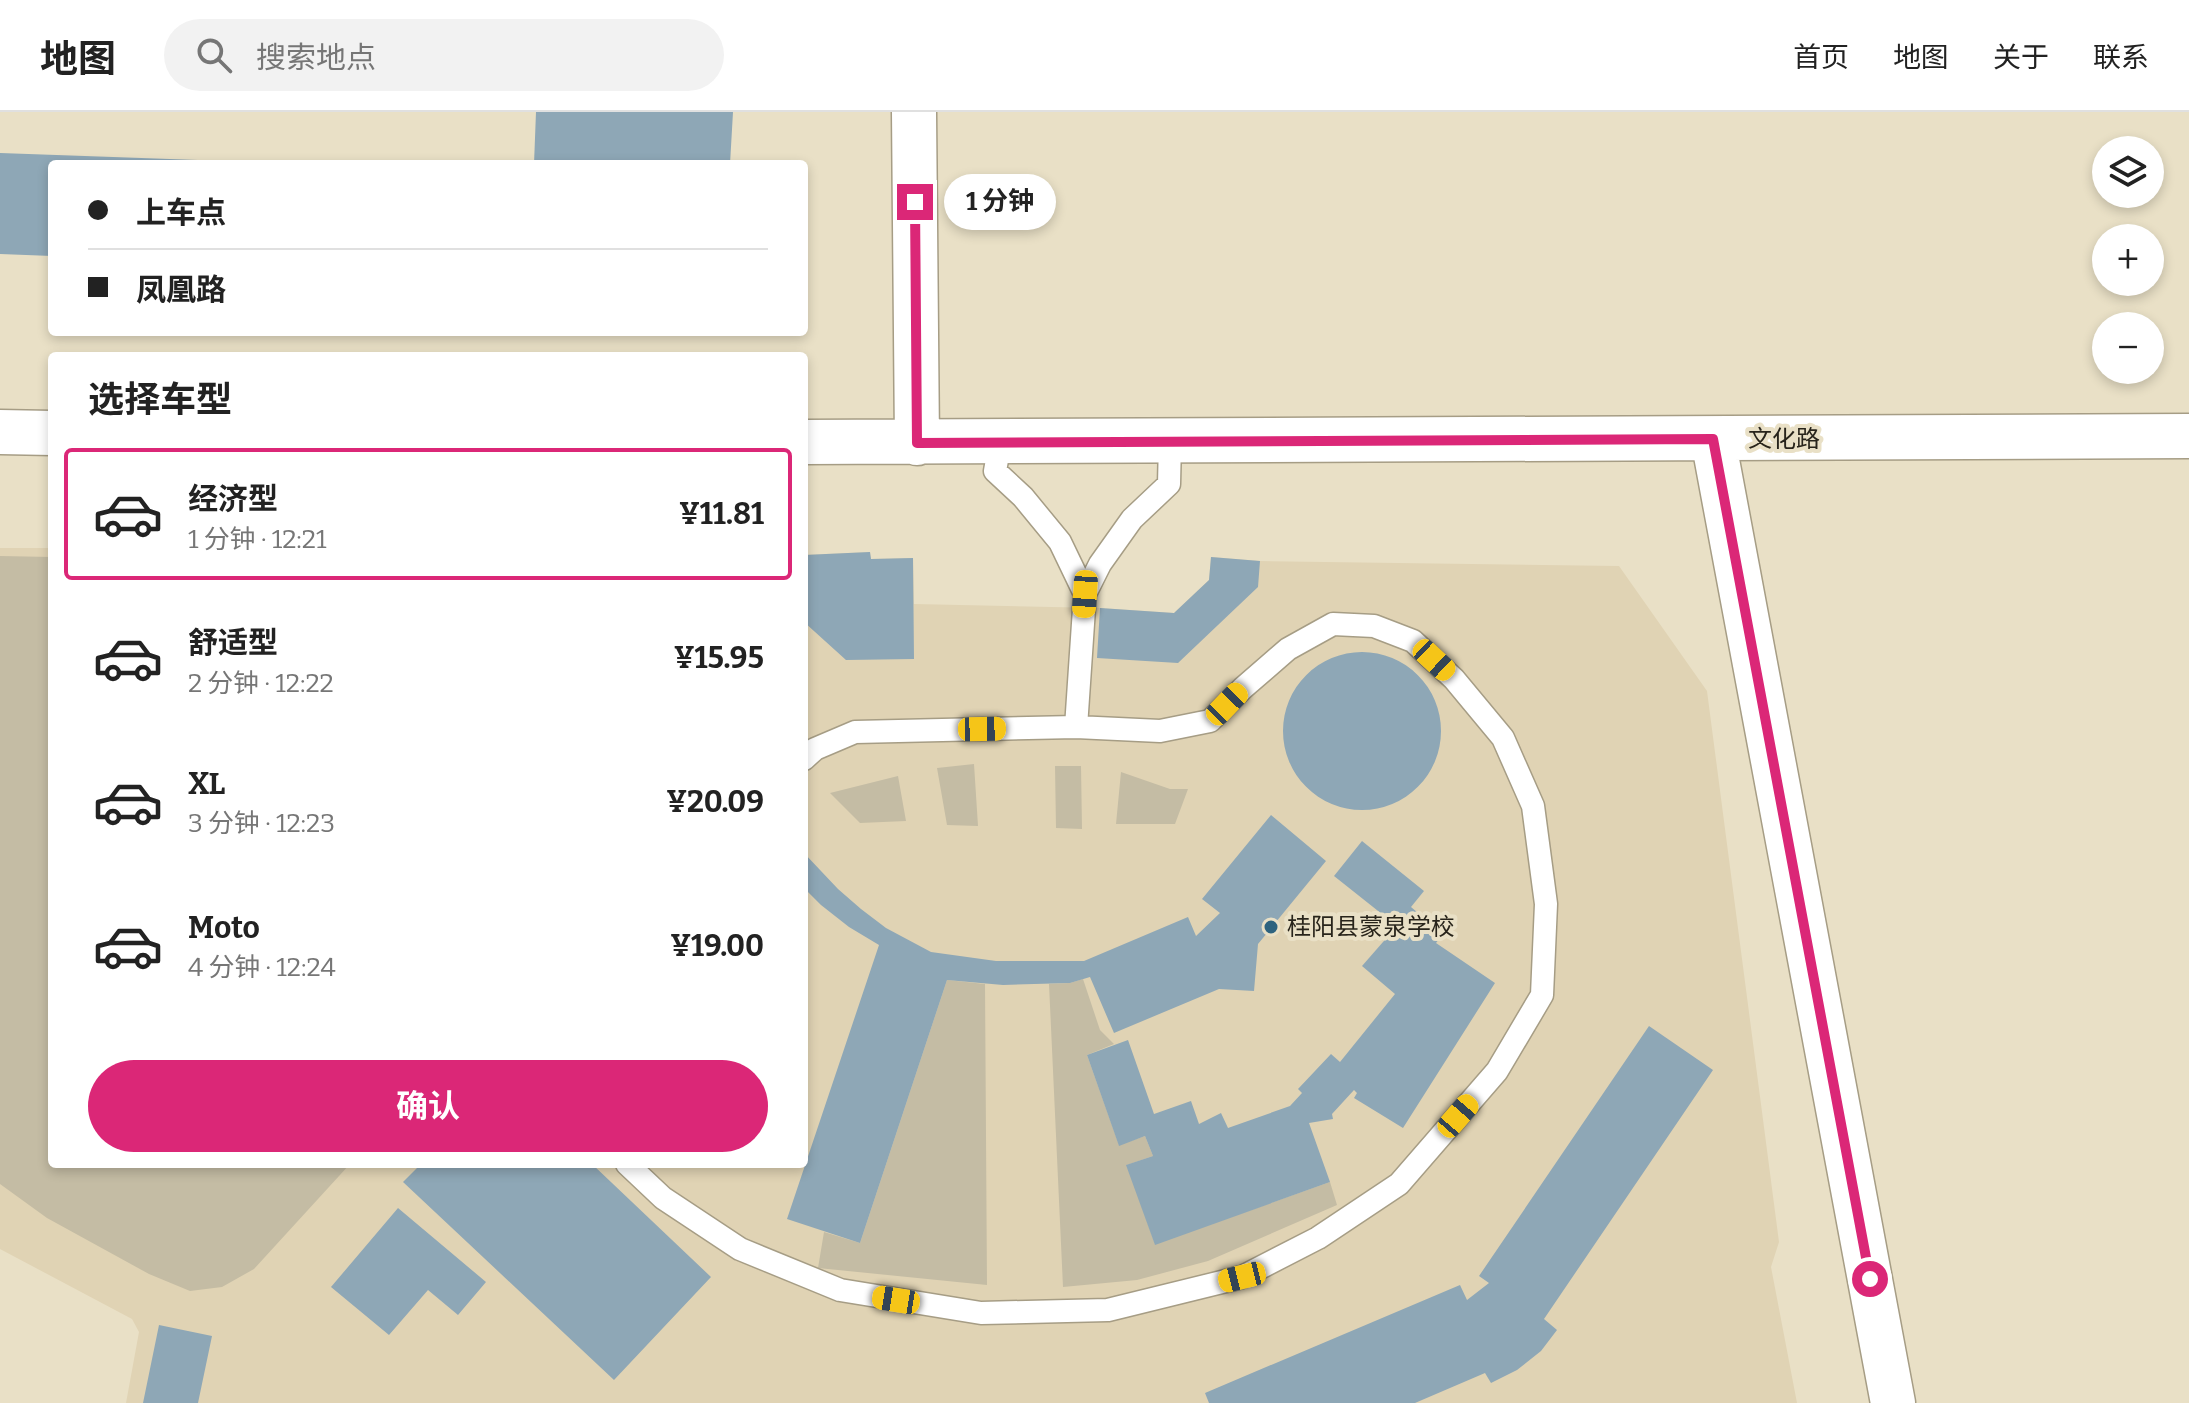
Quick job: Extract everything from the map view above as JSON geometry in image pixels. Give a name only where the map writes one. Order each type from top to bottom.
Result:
[{"type":"main road","points":[[914,112],[917,443]]},
{"type":"main road","points":[[0,432],[48,433]]},
{"type":"main road","name":"文化路","points":[[808,442],[2189,436]]},
{"type":"main road","points":[[1713,439],[1893,1403]]},
{"type":"lane","points":[[1076,727],[1085,594],[1100,564],[1132,519],[1169,484],[1170,442]]},
{"type":"lane","points":[[1000,443],[995,471],[1023,497],[1060,542],[1085,594]]},
{"type":"lane","points":[[631,1168],[663,1198],[740,1249],[840,1290],[981,1313],[1108,1310],[1242,1277],[1318,1238],[1399,1184],[1497,1071],[1542,995],[1546,904],[1533,806],[1503,738],[1454,679],[1413,641],[1374,626],[1333,624],[1288,649],[1210,721],[1160,731],[1076,727],[855,732],[815,749],[808,755]]},
{"type":"shaded area","name":"桂阳县蒙泉学校","points":[[0,548],[48,548],[48,1168],[808,1168],[808,555],[870,552],[871,559],[913,558],[914,604],[1100,608],[1174,613],[1209,580],[1211,557],[1260,561],[1619,566],[1707,691],[1779,1242],[1771,1267],[1797,1403],[126,1403],[139,1332],[132,1319],[0,1249]]},
{"type":"shaded area","points":[[0,556],[48,557],[48,1168],[346,1168],[254,1269],[222,1287],[190,1291],[149,1274],[47,1218],[0,1184]]},
{"type":"shaded area","points":[[974,764],[978,826],[947,825],[937,768]]},
{"type":"shaded area","points":[[1055,766],[1081,766],[1082,829],[1056,828]]},
{"type":"shaded area","points":[[1121,772],[1170,789],[1188,789],[1175,824],[1116,824]]},
{"type":"shaded area","points":[[898,776],[906,821],[860,823],[830,793]]},
{"type":"shaded area","points":[[1083,979],[1100,1030],[1114,1044],[1087,1055],[1119,1145],[1145,1136],[1153,1156],[1127,1165],[1155,1244],[1330,1182],[1337,1205],[1208,1261],[1137,1280],[1063,1287],[1049,984]]},
{"type":"shaded area","points":[[947,980],[985,984],[987,1285],[818,1268],[824,1232],[860,1243]]},
{"type":"building","points":[[536,112],[733,112],[730,160],[534,160]]},
{"type":"building","points":[[0,153],[198,160],[48,160],[48,256],[0,254]]},
{"type":"building","points":[[870,552],[871,559],[913,558],[914,659],[846,660],[808,626],[808,555]]},
{"type":"building","points":[[1211,557],[1260,561],[1258,587],[1178,663],[1097,658],[1100,608],[1174,613],[1209,580]]},
{"type":"building","points":[[1362,652],[1392,658],[1418,675],[1435,701],[1441,731],[1435,761],[1418,787],[1392,804],[1362,810],[1332,804],[1306,787],[1289,761],[1283,731],[1289,701],[1306,675],[1332,658]]},
{"type":"building","points":[[1271,815],[1326,861],[1258,944],[1254,991],[1219,989],[1114,1033],[1090,977],[1070,983],[1003,985],[947,980],[860,1243],[787,1219],[804,1168],[808,1168],[808,1156],[879,945],[849,927],[808,892],[808,857],[838,889],[886,928],[931,952],[996,961],[1084,961],[1188,917],[1196,936],[1220,913],[1202,899]]},
{"type":"building","points":[[1362,841],[1424,891],[1411,907],[1443,934],[1436,943],[1495,983],[1403,1128],[1354,1098],[1357,1093],[1354,1090],[1332,1114],[1333,1119],[1309,1123],[1330,1182],[1155,1245],[1126,1165],[1153,1156],[1145,1136],[1119,1146],[1087,1055],[1128,1040],[1154,1114],[1191,1101],[1199,1124],[1221,1113],[1228,1128],[1290,1106],[1302,1093],[1298,1089],[1331,1054],[1340,1062],[1395,994],[1362,966],[1397,926],[1334,876]]},
{"type":"building","points":[[1649,1026],[1713,1070],[1544,1319],[1557,1330],[1541,1351],[1517,1370],[1491,1383],[1485,1373],[1415,1403],[1209,1403],[1205,1393],[1460,1285],[1467,1300],[1489,1283],[1479,1276]]},
{"type":"building","points":[[417,1168],[596,1168],[711,1277],[614,1380],[403,1182]]},
{"type":"building","points":[[398,1208],[486,1282],[458,1315],[428,1290],[389,1335],[331,1287]]},
{"type":"building","points":[[159,1325],[212,1336],[198,1403],[143,1403]]},
{"type":"place","name":"桂阳县蒙泉学校","points":[[1271,927]]},
{"type":"route","points":[[915,202],[917,443],[1713,439],[1870,1279]]}]
